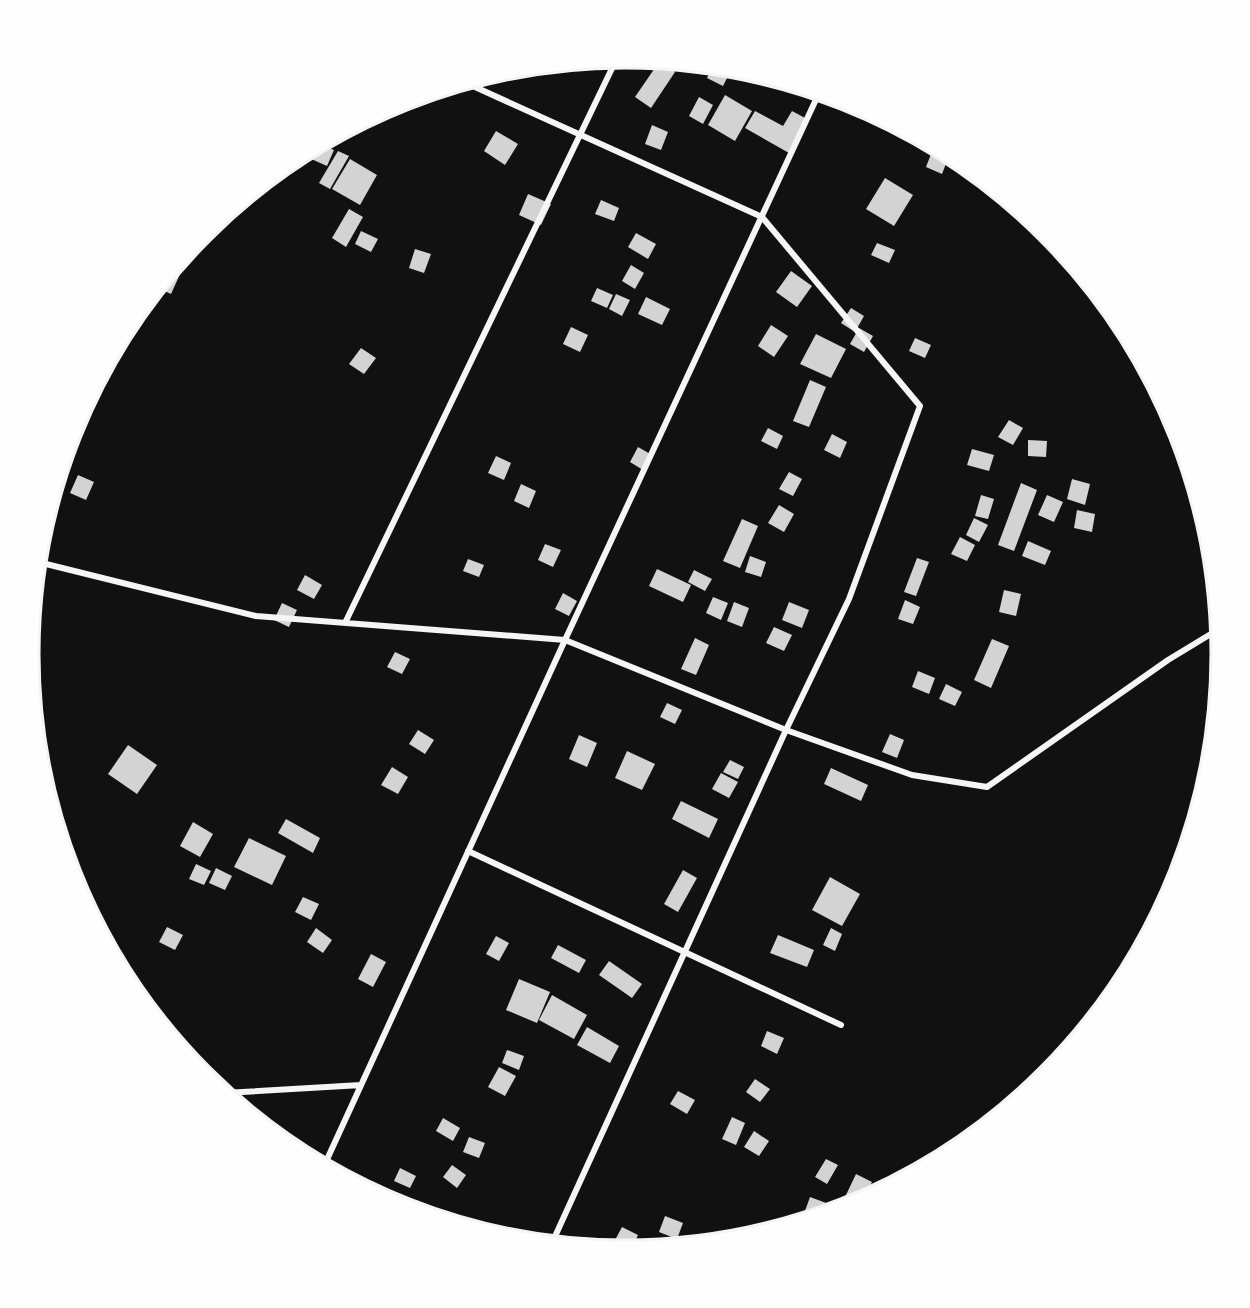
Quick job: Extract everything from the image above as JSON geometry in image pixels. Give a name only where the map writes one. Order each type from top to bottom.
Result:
[{"type":"street","points":[[345,623],[612,68]]},
{"type":"street","points":[[476,87],[762,217],[920,406],[849,599],[786,730],[555,1236]]},
{"type":"street","points":[[328,1158],[816,100]]},
{"type":"street","points":[[46,564],[256,616],[565,640],[786,730],[912,775],[987,787],[1168,660],[1210,634]]},
{"type":"street","points":[[468,851],[841,1025]]},
{"type":"street","points":[[236,1092],[361,1085]]},
{"type":"building","points":[[654,69],[675,72],[651,108],[635,97]]},
{"type":"building","points":[[709,74],[727,77],[723,86],[707,78]]},
{"type":"building","points":[[725,95],[752,111],[735,141],[708,125]]},
{"type":"building","points":[[699,97],[713,105],[703,124],[689,116]]},
{"type":"building","points":[[755,111],[783,126],[792,111],[807,119],[789,153],[745,128]]},
{"type":"building","points":[[652,125],[668,132],[661,150],[645,144]]},
{"type":"building","points":[[496,131],[518,144],[505,165],[484,151]]},
{"type":"building","points":[[330,148],[334,150],[327,166],[312,159]]},
{"type":"building","points":[[338,151],[349,156],[330,189],[319,183]]},
{"type":"building","points":[[931,155],[946,164],[942,174],[926,167]]},
{"type":"building","points":[[350,159],[377,175],[360,205],[332,189]]},
{"type":"building","points":[[885,178],[913,195],[894,226],[866,209]]},
{"type":"building","points":[[528,194],[551,204],[541,225],[519,215]]},
{"type":"building","points":[[601,200],[619,208],[614,221],[595,214]]},
{"type":"building","points":[[349,209],[363,217],[346,247],[332,238]]},
{"type":"building","points":[[361,231],[378,239],[371,252],[355,244]]},
{"type":"building","points":[[636,233],[656,244],[648,259],[628,247]]},
{"type":"building","points":[[877,243],[895,250],[889,263],[871,255]]},
{"type":"building","points":[[415,249],[431,254],[424,273],[409,268]]},
{"type":"building","points":[[631,265],[644,273],[635,289],[622,281]]},
{"type":"building","points":[[181,271],[171,294],[165,291]]},
{"type":"building","points":[[791,271],[812,286],[797,307],[776,292]]},
{"type":"building","points":[[597,288],[613,295],[607,308],[591,301]]},
{"type":"building","points":[[616,294],[630,300],[622,316],[609,309]]},
{"type":"building","points":[[646,297],[670,309],[662,325],[638,314]]},
{"type":"building","points":[[851,308],[864,316],[855,332],[841,323]]},
{"type":"building","points":[[771,325],[788,336],[774,357],[758,346]]},
{"type":"building","points":[[571,327],[588,335],[580,352],[563,344]]},
{"type":"building","points":[[859,328],[873,336],[864,352],[850,344]]},
{"type":"building","points":[[816,334],[846,349],[831,378],[800,364]]},
{"type":"building","points":[[915,338],[931,345],[925,358],[909,351]]},
{"type":"building","points":[[361,348],[376,358],[364,374],[349,364]]},
{"type":"building","points":[[810,380],[826,387],[809,427],[793,421]]},
{"type":"building","points":[[1009,420],[1023,428],[1013,445],[998,437]]},
{"type":"building","points":[[768,428],[783,436],[777,449],[761,441]]},
{"type":"building","points":[[832,434],[847,442],[840,458],[824,450]]},
{"type":"building","points":[[1028,440],[1047,441],[1046,457],[1028,456]]},
{"type":"building","points":[[638,447],[652,455],[643,470],[630,462]]},
{"type":"building","points":[[972,449],[994,455],[989,471],[967,465]]},
{"type":"building","points":[[496,456],[511,463],[504,480],[488,473]]},
{"type":"building","points":[[789,472],[802,479],[793,496],[779,489]]},
{"type":"building","points":[[78,475],[94,482],[86,500],[70,493]]},
{"type":"building","points":[[1072,479],[1090,484],[1085,505],[1067,499]]},
{"type":"building","points":[[1021,483],[1037,490],[1014,551],[998,545]]},
{"type":"building","points":[[521,484],[536,491],[529,508],[514,501]]},
{"type":"building","points":[[981,495],[994,499],[988,519],[975,516]]},
{"type":"building","points":[[1047,495],[1063,502],[1054,522],[1038,515]]},
{"type":"building","points":[[779,505],[794,514],[784,532],[768,523]]},
{"type":"building","points":[[1077,510],[1095,514],[1092,532],[1074,528]]},
{"type":"building","points":[[974,518],[988,525],[979,542],[966,535]]},
{"type":"building","points":[[742,519],[758,526],[740,568],[723,561]]},
{"type":"building","points":[[960,537],[975,545],[967,561],[951,554]]},
{"type":"building","points":[[1028,541],[1051,551],[1045,565],[1022,556]]},
{"type":"building","points":[[545,544],[561,550],[553,567],[538,560]]},
{"type":"building","points":[[750,556],[766,562],[761,577],[745,572]]},
{"type":"building","points":[[917,558],[929,562],[916,596],[904,592]]},
{"type":"building","points":[[468,559],[484,565],[479,577],[463,571]]},
{"type":"building","points":[[657,569],[691,585],[683,602],[649,586]]},
{"type":"building","points":[[694,570],[712,579],[705,591],[688,582]]},
{"type":"building","points":[[305,575],[322,585],[314,599],[297,590]]},
{"type":"building","points":[[1004,590],[1021,594],[1016,616],[999,612]]},
{"type":"building","points":[[563,593],[577,601],[569,616],[555,609]]},
{"type":"building","points":[[713,597],[728,603],[721,620],[706,613]]},
{"type":"building","points":[[905,600],[920,607],[913,624],[898,619]]},
{"type":"building","points":[[734,602],[749,608],[742,627],[727,621]]},
{"type":"building","points":[[789,602],[809,610],[802,628],[782,620]]},
{"type":"building","points":[[282,603],[297,610],[289,627],[274,620]]},
{"type":"building","points":[[774,627],[792,635],[784,651],[766,643]]},
{"type":"building","points":[[695,638],[709,645],[696,675],[681,669]]},
{"type":"building","points":[[992,639],[1009,646],[991,688],[974,680]]},
{"type":"building","points":[[395,652],[410,659],[402,674],[387,667]]},
{"type":"building","points":[[918,671],[935,678],[929,694],[912,687]]},
{"type":"building","points":[[946,684],[962,692],[955,706],[939,699]]},
{"type":"building","points":[[667,703],[682,710],[675,724],[660,717]]},
{"type":"building","points":[[418,730],[434,740],[425,754],[409,744]]},
{"type":"building","points":[[890,734],[904,740],[897,758],[882,752]]},
{"type":"building","points":[[579,735],[597,743],[587,767],[569,759]]},
{"type":"building","points":[[128,745],[157,765],[137,794],[108,774]]},
{"type":"building","points":[[627,751],[655,764],[642,790],[615,778]]},
{"type":"building","points":[[730,760],[744,767],[738,779],[723,772]]},
{"type":"building","points":[[392,767],[408,777],[398,794],[381,785]]},
{"type":"building","points":[[831,768],[868,785],[861,801],[824,784]]},
{"type":"building","points":[[721,773],[738,782],[729,798],[712,789]]},
{"type":"building","points":[[681,801],[718,819],[709,838],[672,819]]},
{"type":"building","points":[[286,819],[320,838],[313,853],[278,833]]},
{"type":"building","points":[[193,822],[213,834],[200,857],[180,846]]},
{"type":"building","points":[[249,838],[286,856],[272,885],[234,867]]},
{"type":"building","points":[[196,864],[211,871],[204,885],[189,879]]},
{"type":"building","points":[[216,868],[232,876],[225,890],[209,883]]},
{"type":"building","points":[[683,870],[697,878],[678,912],[664,904]]},
{"type":"building","points":[[830,877],[860,894],[842,926],[812,910]]},
{"type":"building","points":[[303,897],[319,904],[311,920],[295,912]]},
{"type":"building","points":[[167,927],[183,935],[175,950],[159,942]]},
{"type":"building","points":[[316,928],[332,940],[323,953],[307,942]]},
{"type":"building","points":[[831,928],[842,934],[835,951],[823,945]]},
{"type":"building","points":[[778,935],[814,950],[807,967],[770,953]]},
{"type":"building","points":[[496,936],[509,943],[499,961],[486,954]]},
{"type":"building","points":[[558,945],[586,960],[579,973],[551,958]]},
{"type":"building","points":[[371,954],[386,962],[373,987],[358,979]]},
{"type":"building","points":[[609,961],[642,984],[632,998],[599,975]]},
{"type":"building","points":[[519,979],[550,992],[537,1023],[506,1010]]},
{"type":"building","points":[[552,995],[587,1015],[574,1039],[539,1020]]},
{"type":"building","points":[[587,1027],[619,1046],[610,1063],[577,1045]]},
{"type":"building","points":[[767,1031],[784,1038],[777,1054],[761,1046]]},
{"type":"building","points":[[507,1050],[524,1056],[519,1070],[502,1063]]},
{"type":"building","points":[[499,1067],[516,1076],[505,1096],[488,1087]]},
{"type":"building","points":[[755,1079],[770,1089],[760,1102],[746,1092]]},
{"type":"building","points":[[678,1091],[695,1100],[687,1114],[670,1104]]},
{"type":"building","points":[[732,1117],[745,1123],[736,1145],[722,1139]]},
{"type":"building","points":[[443,1118],[460,1128],[453,1141],[436,1131]]},
{"type":"building","points":[[754,1131],[769,1141],[759,1156],[744,1147]]},
{"type":"building","points":[[469,1137],[485,1143],[479,1158],[463,1152]]},
{"type":"building","points":[[826,1159],[838,1165],[827,1184],[815,1177]]},
{"type":"building","points":[[452,1165],[466,1175],[457,1188],[443,1177]]},
{"type":"building","points":[[400,1168],[416,1176],[410,1188],[394,1181]]},
{"type":"building","points":[[856,1174],[872,1182],[870,1186],[846,1195]]},
{"type":"building","points":[[810,1197],[827,1203],[813,1209],[805,1211]]},
{"type":"building","points":[[665,1216],[683,1223],[678,1237],[659,1232]]},
{"type":"building","points":[[622,1227],[638,1235],[636,1240],[615,1240]]}]
